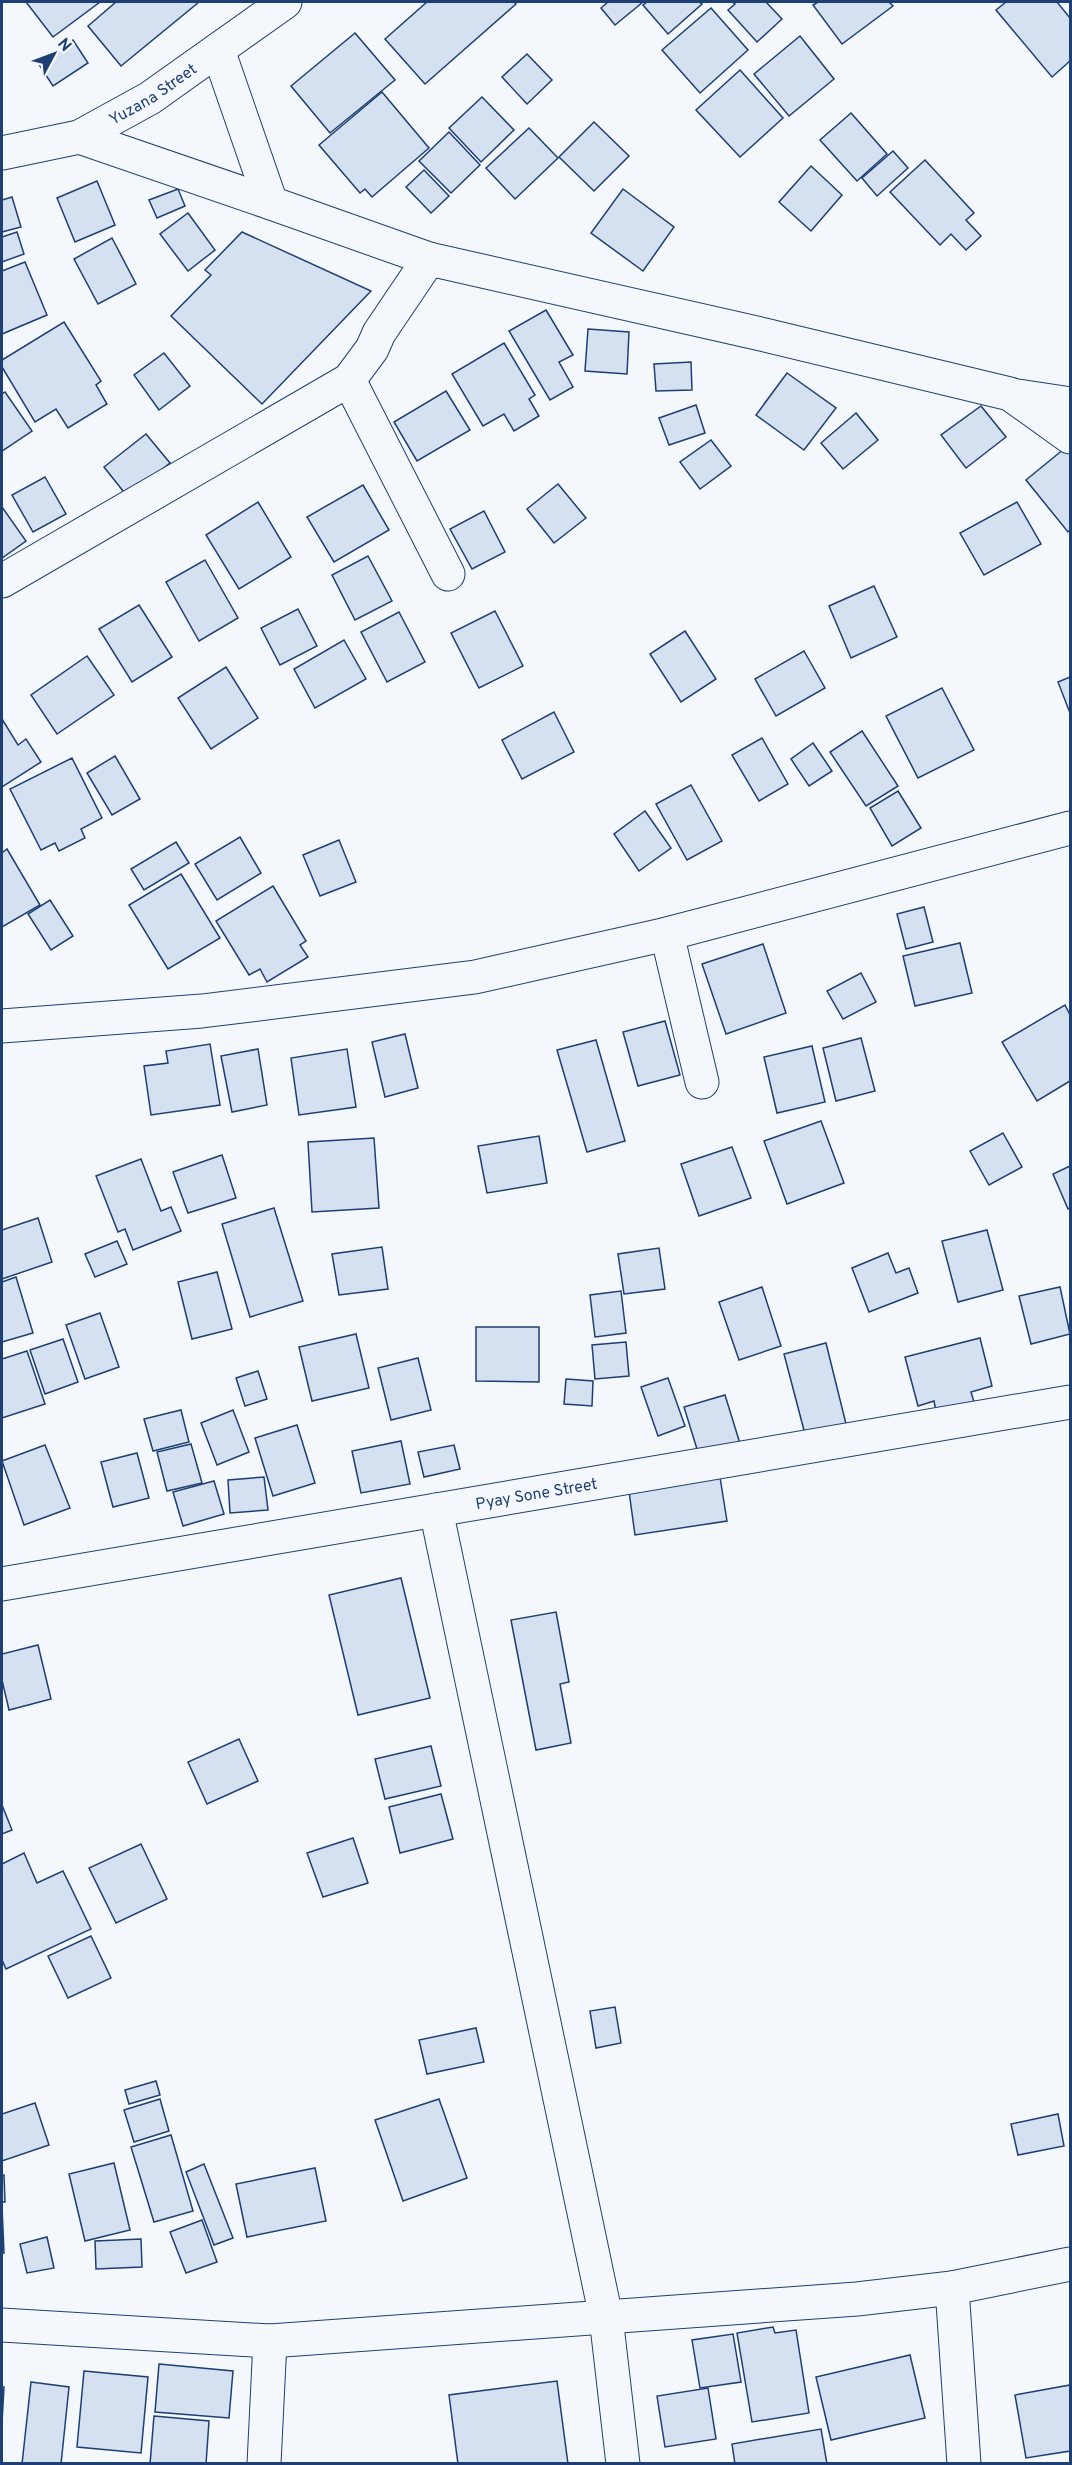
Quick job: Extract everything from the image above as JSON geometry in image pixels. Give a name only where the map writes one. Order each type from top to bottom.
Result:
[{"type":"street","name":"Yuzana Street","points":[[2,153],[79,137],[150,98],[218,50],[273,6]]},
{"type":"street","points":[[218,50],[271,204]]},
{"type":"street","points":[[79,137],[429,259],[765,335],[1010,394],[1071,405]]},
{"type":"street","points":[[2,581],[349,380],[372,349],[379,333],[429,259]]},
{"type":"street","points":[[349,380],[448,574]]},
{"type":"street","points":[[1010,394],[1071,437]]},
{"type":"street","points":[[2,1026],[202,1011],[475,977],[667,934],[1071,828]]},
{"type":"street","points":[[667,934],[702,1082]]},
{"type":"street","name":"Pyay Sone Street","points":[[2,1584],[1071,1402]]},
{"type":"street","points":[[436,1510],[606,2317],[623,2463]]},
{"type":"street","points":[[2,2325],[270,2341],[857,2299],[952,2288],[1071,2264]]},
{"type":"street","points":[[952,2288],[964,2463]]},
{"type":"street","points":[[264,2463],[270,2341]]},
{"type":"building","points":[[26,2],[100,2],[53,37]]},
{"type":"building","points":[[116,2],[199,2],[121,66],[88,26]]},
{"type":"building","points":[[427,2],[514,2],[516,4],[425,84],[385,39]]},
{"type":"building","points":[[608,2],[643,2],[615,25],[601,8]]},
{"type":"building","points":[[647,2],[699,2],[702,4],[668,34],[643,5]]},
{"type":"building","points":[[732,2],[766,2],[782,19],[757,42],[728,10],[735,4]]},
{"type":"building","points":[[818,2],[889,2],[893,6],[842,44],[813,5]]},
{"type":"building","points":[[1006,2],[1057,2],[1070,18],[1070,61],[1052,77],[996,10]]},
{"type":"building","points":[[711,8],[748,50],[700,93],[662,50]]},
{"type":"building","points":[[355,33],[395,80],[330,133],[291,86]]},
{"type":"building","points":[[800,36],[834,79],[789,116],[754,74]]},
{"type":"building","points":[[73,40],[88,63],[53,86],[38,63]]},
{"type":"building","points":[[527,54],[552,80],[527,104],[502,77]]},
{"type":"building","points":[[740,70],[783,118],[740,157],[696,110]]},
{"type":"building","points":[[382,92],[429,148],[372,197],[365,189],[360,193],[319,145]]},
{"type":"building","points":[[482,97],[514,130],[481,162],[449,128]]},
{"type":"building","points":[[851,113],[887,154],[857,181],[820,140]]},
{"type":"building","points":[[594,122],[629,156],[594,191],[559,157]]},
{"type":"building","points":[[529,128],[558,158],[515,199],[486,168]]},
{"type":"building","points":[[449,132],[480,165],[451,193],[419,161]]},
{"type":"building","points":[[893,151],[908,168],[877,196],[862,178]]},
{"type":"building","points":[[925,160],[974,213],[966,220],[981,236],[966,250],[951,234],[940,245],[890,192]]},
{"type":"building","points":[[811,166],[842,195],[811,231],[779,202]]},
{"type":"building","points":[[424,170],[449,196],[431,213],[406,187]]},
{"type":"building","points":[[97,181],[115,225],[75,242],[57,198]]},
{"type":"building","points":[[178,189],[185,206],[157,218],[149,200]]},
{"type":"building","points":[[623,189],[674,227],[643,271],[591,233]]},
{"type":"building","points":[[12,197],[21,227],[2,232],[2,200]]},
{"type":"building","points":[[188,213],[215,250],[188,271],[160,234]]},
{"type":"building","points":[[17,232],[24,254],[2,262],[2,237]]},
{"type":"building","points":[[242,232],[371,291],[262,404],[171,316],[211,275],[205,270]]},
{"type":"building","points":[[112,238],[136,284],[98,304],[74,259]]},
{"type":"building","points":[[25,262],[47,315],[2,334],[2,271]]},
{"type":"building","points":[[546,310],[573,355],[559,362],[573,387],[550,400],[509,331]]},
{"type":"building","points":[[64,322],[101,381],[96,385],[107,404],[68,428],[56,409],[35,422],[2,367],[2,360]]},
{"type":"building","points":[[588,329],[629,332],[627,374],[585,371]]},
{"type":"building","points":[[504,343],[535,395],[529,399],[539,416],[514,431],[504,414],[483,426],[452,374]]},
{"type":"building","points":[[164,353],[190,386],[159,410],[134,375]]},
{"type":"building","points":[[691,362],[692,390],[656,391],[654,364]]},
{"type":"building","points":[[787,373],[836,408],[804,450],[756,415]]},
{"type":"building","points":[[446,391],[470,430],[417,461],[394,422]]},
{"type":"building","points":[[5,392],[32,431],[2,451],[2,394]]},
{"type":"building","points":[[696,405],[705,433],[669,445],[659,418]]},
{"type":"building","points":[[981,406],[1006,437],[966,468],[941,435]]},
{"type":"building","points":[[856,413],[878,440],[843,469],[821,443]]},
{"type":"building","points":[[146,434],[170,463],[127,496],[104,467]]},
{"type":"building","points":[[711,440],[731,466],[700,489],[680,462]]},
{"type":"building","points":[[1070,444],[1070,530],[1068,532],[1026,480]]},
{"type":"building","points":[[45,477],[66,514],[33,532],[12,495]]},
{"type":"building","points":[[558,484],[586,518],[554,543],[527,509]]},
{"type":"building","points":[[363,485],[389,530],[334,562],[307,517]]},
{"type":"building","points":[[258,502],[291,557],[239,589],[206,535]]},
{"type":"building","points":[[1017,502],[1041,544],[984,575],[960,533]]},
{"type":"building","points":[[2,507],[26,541],[2,558]]},
{"type":"building","points":[[484,511],[505,552],[472,569],[450,529]]},
{"type":"building","points":[[368,556],[392,601],[355,620],[332,575]]},
{"type":"building","points":[[205,560],[238,618],[199,641],[166,582]]},
{"type":"building","points":[[874,586],[897,637],[851,658],[829,606]]},
{"type":"building","points":[[139,605],[172,657],[132,682],[99,629]]},
{"type":"building","points":[[298,609],[317,646],[280,665],[261,628]]},
{"type":"building","points":[[495,611],[523,666],[479,688],[451,633]]},
{"type":"building","points":[[399,612],[425,662],[387,682],[361,632]]},
{"type":"building","points":[[685,631],[716,679],[681,702],[650,654]]},
{"type":"building","points":[[344,640],[366,679],[315,708],[294,669]]},
{"type":"building","points":[[804,651],[825,688],[776,716],[755,679]]},
{"type":"building","points":[[87,656],[114,695],[57,734],[31,695]]},
{"type":"building","points":[[226,667],[258,718],[211,749],[178,698]]},
{"type":"building","points":[[1070,677],[1070,713],[1058,682]]},
{"type":"building","points":[[942,688],[974,750],[918,778],[886,716]]},
{"type":"building","points":[[554,712],[574,752],[522,779],[502,740]]},
{"type":"building","points":[[2,719],[18,745],[26,739],[41,762],[2,787]]},
{"type":"building","points":[[862,731],[898,786],[866,806],[830,752]]},
{"type":"building","points":[[762,738],[788,784],[759,801],[732,755]]},
{"type":"building","points":[[813,743],[832,771],[809,786],[791,759]]},
{"type":"building","points":[[115,756],[140,799],[112,815],[87,773]]},
{"type":"building","points":[[72,758],[102,818],[81,829],[85,838],[59,851],[55,843],[41,850],[10,789]]},
{"type":"building","points":[[691,785],[722,841],[687,860],[656,804]]},
{"type":"building","points":[[898,791],[921,828],[892,846],[870,808]]},
{"type":"building","points":[[645,811],[671,848],[639,871],[614,834]]},
{"type":"building","points":[[240,837],[261,873],[217,900],[195,864]]},
{"type":"building","points":[[339,840],[356,882],[320,896],[303,855]]},
{"type":"building","points":[[176,842],[189,863],[144,890],[131,869]]},
{"type":"building","points":[[7,849],[40,905],[2,927],[2,853]]},
{"type":"building","points":[[181,874],[220,938],[168,969],[129,905]]},
{"type":"building","points":[[273,886],[306,941],[300,945],[308,957],[267,982],[260,969],[249,975],[216,921]]},
{"type":"building","points":[[50,900],[73,936],[51,950],[28,914]]},
{"type":"building","points":[[924,907],[933,942],[906,949],[897,914]]},
{"type":"building","points":[[960,943],[972,993],[915,1006],[903,956]]},
{"type":"building","points":[[763,944],[786,1013],[726,1034],[702,964]]},
{"type":"building","points":[[861,973],[876,1002],[843,1019],[827,991]]},
{"type":"building","points":[[1065,1005],[1070,1015],[1070,1081],[1037,1101],[1002,1042]]},
{"type":"building","points":[[665,1021],[680,1075],[638,1086],[623,1032]]},
{"type":"building","points":[[405,1034],[418,1088],[385,1097],[372,1042]]},
{"type":"building","points":[[861,1038],[875,1091],[836,1101],[823,1048]]},
{"type":"building","points":[[596,1040],[625,1141],[587,1152],[557,1050]]},
{"type":"building","points":[[210,1044],[220,1105],[151,1115],[144,1066],[168,1063],[166,1051]]},
{"type":"building","points":[[812,1046],[825,1102],[777,1113],[764,1057]]},
{"type":"building","points":[[258,1049],[267,1105],[232,1112],[221,1056]]},
{"type":"building","points":[[347,1049],[356,1107],[299,1115],[291,1058]]},
{"type":"building","points":[[821,1121],[844,1183],[787,1204],[764,1141]]},
{"type":"building","points":[[1003,1133],[1022,1167],[989,1185],[970,1151]]},
{"type":"building","points":[[539,1136],[547,1183],[487,1193],[478,1146]]},
{"type":"building","points":[[374,1138],[379,1208],[312,1212],[308,1142]]},
{"type":"building","points":[[732,1147],[751,1198],[699,1216],[681,1164]]},
{"type":"building","points":[[222,1155],[236,1198],[188,1213],[173,1172]]},
{"type":"building","points":[[141,1159],[161,1211],[171,1207],[181,1231],[133,1250],[125,1229],[118,1232],[96,1176]]},
{"type":"building","points":[[1070,1166],[1070,1208],[1068,1209],[1053,1174]]},
{"type":"building","points":[[274,1208],[303,1301],[250,1317],[222,1224]]},
{"type":"building","points":[[38,1218],[52,1262],[2,1279],[2,1230]]},
{"type":"building","points":[[987,1230],[1003,1290],[958,1302],[942,1241]]},
{"type":"building","points":[[117,1241],[127,1264],[95,1277],[85,1254]]},
{"type":"building","points":[[382,1247],[388,1289],[339,1295],[332,1254]]},
{"type":"building","points":[[659,1248],[665,1289],[624,1294],[618,1254]]},
{"type":"building","points":[[888,1253],[896,1273],[909,1268],[918,1293],[869,1312],[852,1268]]},
{"type":"building","points":[[217,1272],[232,1329],[192,1339],[178,1282]]},
{"type":"building","points":[[16,1277],[33,1333],[2,1342],[2,1282]]},
{"type":"building","points":[[762,1287],[781,1346],[739,1360],[719,1302]]},
{"type":"building","points":[[1060,1287],[1070,1334],[1031,1344],[1019,1296]]},
{"type":"building","points":[[621,1291],[626,1333],[595,1337],[590,1295]]},
{"type":"building","points":[[100,1313],[119,1367],[85,1379],[66,1325]]},
{"type":"building","points":[[476,1327],[539,1327],[539,1382],[476,1381]]},
{"type":"building","points":[[356,1334],[369,1388],[312,1401],[299,1347]]},
{"type":"building","points":[[980,1338],[992,1386],[971,1392],[974,1402],[936,1411],[934,1401],[918,1406],[905,1357]]},
{"type":"building","points":[[63,1339],[78,1382],[45,1394],[30,1350]]},
{"type":"building","points":[[626,1342],[629,1376],[595,1379],[592,1345]]},
{"type":"building","points":[[826,1343],[847,1428],[806,1438],[784,1354]]},
{"type":"building","points":[[27,1351],[45,1404],[2,1418],[2,1359]]},
{"type":"building","points":[[418,1358],[431,1410],[391,1420],[378,1368]]},
{"type":"building","points":[[258,1371],[267,1399],[245,1406],[236,1378]]},
{"type":"building","points":[[668,1378],[685,1426],[658,1436],[641,1387]]},
{"type":"building","points":[[566,1379],[593,1381],[592,1406],[564,1404]]},
{"type":"building","points":[[725,1395],[742,1450],[701,1462],[684,1407]]},
{"type":"building","points":[[181,1410],[189,1442],[153,1451],[144,1419]]},
{"type":"building","points":[[233,1410],[249,1452],[217,1465],[201,1423]]},
{"type":"building","points":[[297,1425],[315,1483],[273,1496],[255,1438]]},
{"type":"building","points":[[401,1441],[410,1484],[361,1493],[352,1451]]},
{"type":"building","points":[[191,1444],[202,1483],[167,1491],[157,1452]]},
{"type":"building","points":[[45,1445],[70,1508],[24,1525],[2,1461]]},
{"type":"building","points":[[454,1445],[460,1469],[424,1477],[418,1452]]},
{"type":"building","points":[[137,1453],[149,1498],[113,1507],[101,1462]]},
{"type":"building","points":[[719,1471],[727,1521],[635,1535],[628,1484]]},
{"type":"building","points":[[264,1477],[268,1510],[230,1513],[228,1480]]},
{"type":"building","points":[[214,1481],[224,1514],[183,1526],[173,1492]]},
{"type":"building","points":[[401,1578],[430,1698],[358,1715],[329,1595]]},
{"type":"building","points":[[556,1612],[569,1682],[560,1684],[571,1743],[536,1750],[511,1620]]},
{"type":"building","points":[[38,1645],[51,1699],[9,1710],[2,1680],[2,1654]]},
{"type":"building","points":[[239,1739],[258,1781],[207,1804],[188,1762]]},
{"type":"building","points":[[431,1746],[441,1786],[385,1799],[375,1759]]},
{"type":"building","points":[[441,1794],[453,1839],[400,1853],[389,1807]]},
{"type":"building","points":[[2,1805],[12,1830],[2,1834]]},
{"type":"building","points":[[353,1838],[368,1883],[323,1897],[307,1853]]},
{"type":"building","points":[[141,1844],[167,1899],[116,1923],[89,1868]]},
{"type":"building","points":[[24,1853],[37,1883],[63,1871],[91,1929],[6,1969],[2,1960],[2,1864]]},
{"type":"building","points":[[91,1936],[111,1978],[68,1998],[48,1956]]},
{"type":"building","points":[[615,2007],[621,2043],[596,2048],[590,2011]]},
{"type":"building","points":[[476,2028],[484,2062],[427,2074],[419,2040]]},
{"type":"building","points":[[156,2081],[160,2095],[129,2104],[125,2090]]},
{"type":"building","points":[[160,2099],[169,2131],[134,2142],[124,2110]]},
{"type":"building","points":[[439,2099],[467,2178],[403,2201],[375,2120]]},
{"type":"building","points":[[35,2103],[49,2145],[2,2161],[2,2114]]},
{"type":"building","points":[[1058,2114],[1064,2146],[1018,2155],[1011,2124]]},
{"type":"building","points":[[171,2135],[193,2211],[154,2222],[131,2147]]},
{"type":"building","points":[[114,2163],[130,2230],[85,2241],[69,2174]]},
{"type":"building","points":[[204,2164],[233,2238],[214,2245],[186,2172]]},
{"type":"building","points":[[315,2168],[326,2221],[247,2237],[236,2184]]},
{"type":"building","points":[[2,2175],[4,2175],[5,2202],[2,2202]]},
{"type":"building","points":[[2,2206],[4,2253],[2,2253]]},
{"type":"building","points":[[202,2220],[217,2262],[186,2273],[170,2232]]},
{"type":"building","points":[[47,2237],[54,2268],[27,2273],[20,2244]]},
{"type":"building","points":[[141,2239],[142,2267],[96,2269],[95,2241]]},
{"type":"building","points":[[773,2327],[775,2333],[796,2330],[809,2413],[752,2422],[737,2333]]},
{"type":"building","points":[[733,2334],[741,2382],[700,2388],[692,2340]]},
{"type":"building","points":[[910,2355],[925,2418],[831,2440],[816,2377]]},
{"type":"building","points":[[159,2364],[233,2371],[229,2418],[155,2412]]},
{"type":"building","points":[[84,2371],[148,2377],[141,2453],[77,2447]]},
{"type":"building","points":[[557,2381],[568,2464],[458,2464],[449,2395]]},
{"type":"building","points":[[31,2382],[69,2387],[61,2464],[22,2464]]},
{"type":"building","points":[[1070,2385],[1070,2451],[1026,2458],[1015,2395]]},
{"type":"building","points":[[2,2387],[4,2387],[2,2423]]},
{"type":"building","points":[[708,2388],[716,2439],[665,2447],[657,2396]]},
{"type":"building","points":[[154,2416],[209,2421],[206,2464],[150,2464]]},
{"type":"building","points":[[821,2429],[827,2464],[735,2464],[732,2444]]}]
